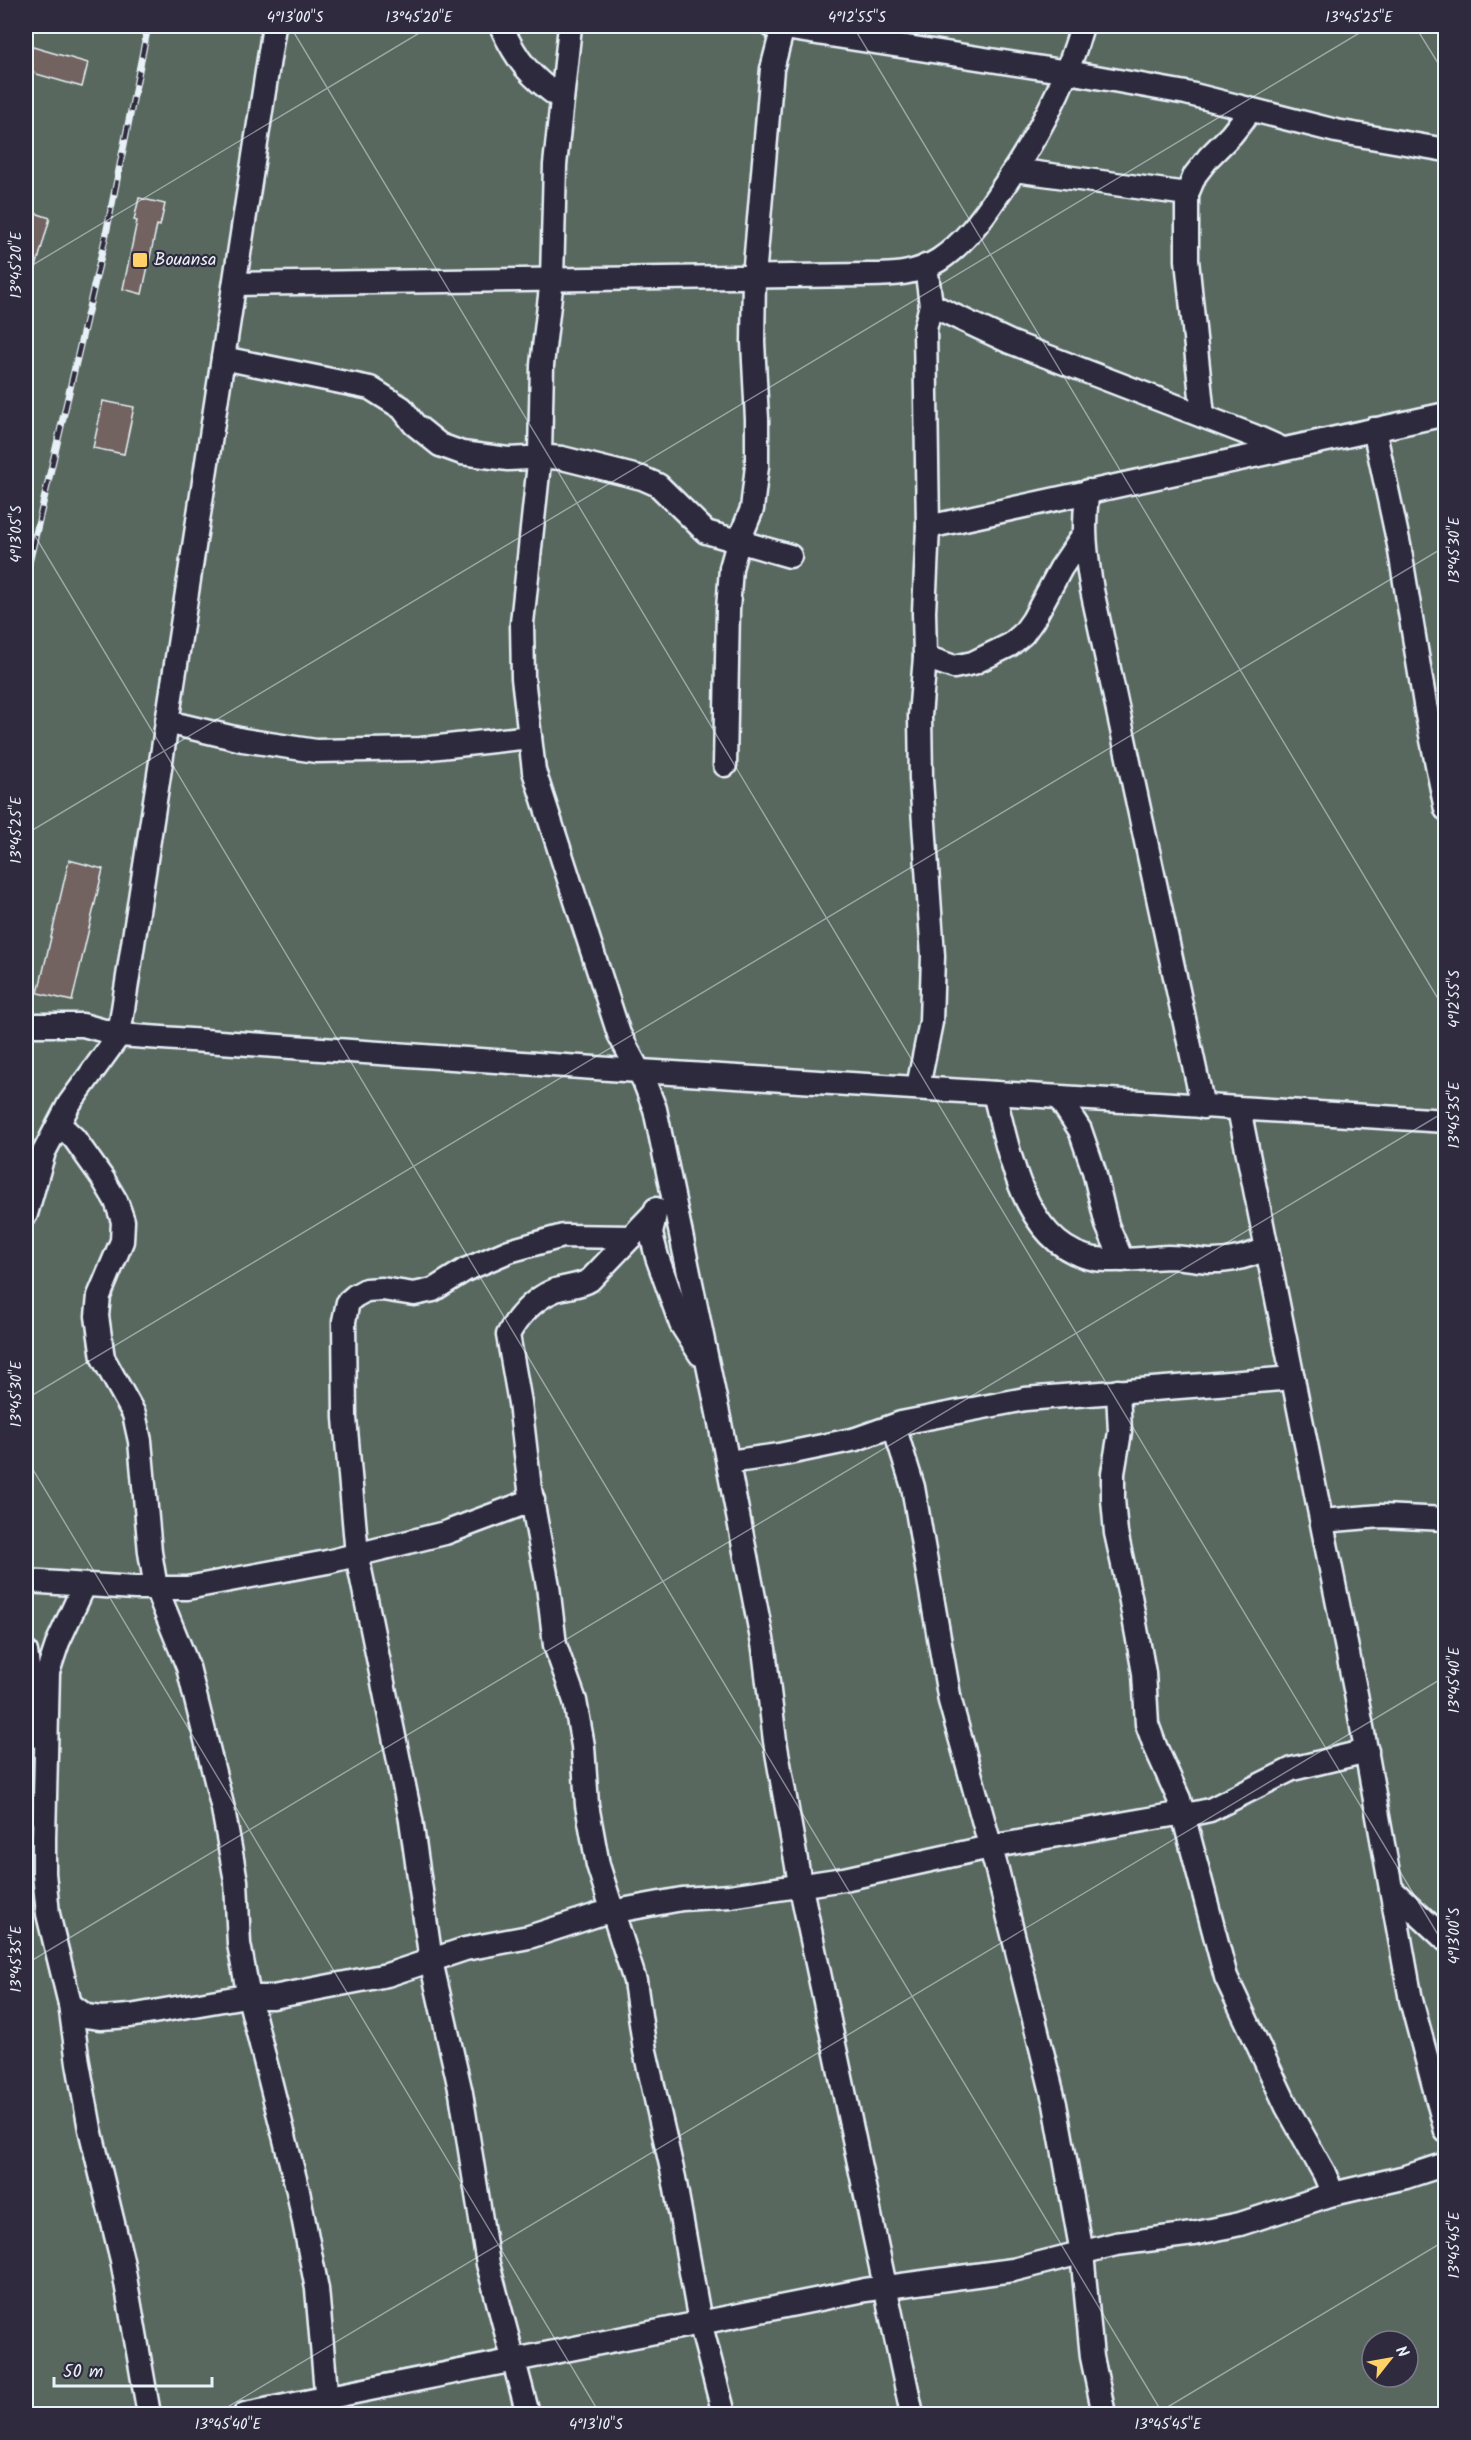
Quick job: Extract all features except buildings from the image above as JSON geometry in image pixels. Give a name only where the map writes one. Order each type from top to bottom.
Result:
[{"type":"street","points":[[26,1214],[44,1152],[69,1104],[119,1035],[274,26]]},
{"type":"street","points":[[501,26],[518,60],[562,99]]},
{"type":"street","points":[[570,26],[555,165],[552,279],[542,365],[539,458],[522,623],[522,678],[534,771],[619,1034],[655,1109],[764,1649],[775,1741],[801,1886],[912,2415]]},
{"type":"street","points":[[725,765],[731,568],[752,509],[757,466],[753,342],[754,277],[777,26],[1186,93],[1250,111],[1336,130],[1446,150]]},
{"type":"street","points":[[235,284],[897,275],[926,266],[945,255],[969,234],[1015,170],[1052,106],[1068,72],[1082,26]]},
{"type":"street","points":[[1203,416],[1187,260],[1187,194],[1195,175],[1209,157],[1232,135],[1250,111]]},
{"type":"street","points":[[1015,170],[1187,194]]},
{"type":"street","points":[[918,1087],[931,1022],[933,956],[921,779],[920,716],[925,657],[924,612],[928,527],[925,329],[931,305],[926,266]]},
{"type":"street","points":[[931,305],[1010,342],[1283,449]]},
{"type":"street","points":[[223,358],[370,388],[402,408],[414,424],[440,445],[462,453],[507,459],[562,458],[642,478],[658,485],[706,532],[790,556]]},
{"type":"street","points":[[928,527],[1446,414]]},
{"type":"street","points":[[1374,429],[1399,545],[1426,710],[1446,809]]},
{"type":"street","points":[[1088,491],[1084,513],[1084,534],[1092,590],[1203,1107]]},
{"type":"street","points":[[925,657],[954,667],[973,663],[1010,645],[1023,634],[1033,620],[1061,568],[1084,534]]},
{"type":"street","points":[[167,722],[243,740],[316,751],[421,749],[530,737]]},
{"type":"street","points":[[26,1025],[83,1025],[119,1035],[1059,1098],[1446,1121]]},
{"type":"street","points":[[994,1093],[1017,1175],[1043,1229],[1056,1242],[1073,1252],[1095,1259],[1184,1257],[1207,1261],[1227,1261],[1247,1257],[1267,1249]]},
{"type":"street","points":[[1059,1098],[1080,1130],[1094,1171],[1107,1225],[1122,1260]]},
{"type":"street","points":[[1239,1109],[1367,1750],[1412,2000],[1446,2131]]},
{"type":"street","points":[[59,1124],[74,1138],[103,1179],[117,1201],[123,1221],[122,1241],[99,1296],[97,1316],[103,1358],[134,1414],[140,1441],[150,1552],[156,1588],[188,1667],[223,1809],[236,1881],[239,1944],[249,1997],[298,2191],[317,2289],[325,2361],[327,2406]]},
{"type":"street","points":[[669,1184],[655,1212],[590,1280],[553,1291],[527,1309],[508,1335],[548,1586],[555,1645],[575,1701],[583,1746],[587,1805],[598,1865],[611,1912],[630,1961],[635,1981],[645,2051],[674,2178],[700,2322],[724,2415]]},
{"type":"street","points":[[655,1212],[651,1234],[673,1302],[693,1345],[708,1363]]},
{"type":"street","points":[[528,2415],[488,2264],[461,2092],[432,1961],[411,1820],[373,1644],[357,1555],[345,1418],[343,1339],[348,1302],[366,1290],[382,1289],[414,1294],[434,1290],[465,1270],[509,1251],[563,1236],[631,1238]]},
{"type":"street","points":[[728,1462],[779,1455],[856,1439],[894,1425],[1025,1399],[1293,1378]]},
{"type":"street","points":[[1118,1391],[1120,1432],[1113,1473],[1116,1533],[1144,1673],[1147,1724],[1184,1814],[1226,1977],[1282,2098],[1324,2173],[1333,2194]]},
{"type":"street","points":[[894,1425],[913,1487],[950,1701],[990,1847],[1055,2104],[1082,2253],[1092,2357],[1104,2415]]},
{"type":"street","points":[[26,1581],[84,1586],[187,1588],[357,1555],[445,1533],[533,1500]]},
{"type":"street","points":[[1322,1521],[1381,1516],[1446,1519]]},
{"type":"street","points":[[84,1586],[58,1642],[48,1672],[46,1775],[35,1885],[50,1924],[70,2004],[88,2118],[122,2260],[149,2415]]},
{"type":"street","points":[[26,1652],[39,1752],[46,1775]]},
{"type":"street","points":[[70,2004],[86,2016],[101,2018],[130,2016],[176,2007],[273,1996],[387,1975],[465,1949],[529,1937],[600,1914],[682,1899],[730,1896],[801,1886],[990,1847],[1210,1810],[1292,1770],[1367,1750]]},
{"type":"street","points":[[1391,1889],[1446,1940]]},
{"type":"street","points":[[245,2415],[327,2406],[515,2360],[700,2322],[886,2287],[1013,2270],[1116,2244],[1240,2224],[1333,2194],[1406,2177],[1446,2164]]},
{"type":"green space","points":[[26,26],[1445,26],[1445,2414],[26,2414]]},
{"type":"railway","points":[[26,576],[105,239],[148,26]]},
{"type":"place","name":"Bouansa","points":[[140,260]]}]
